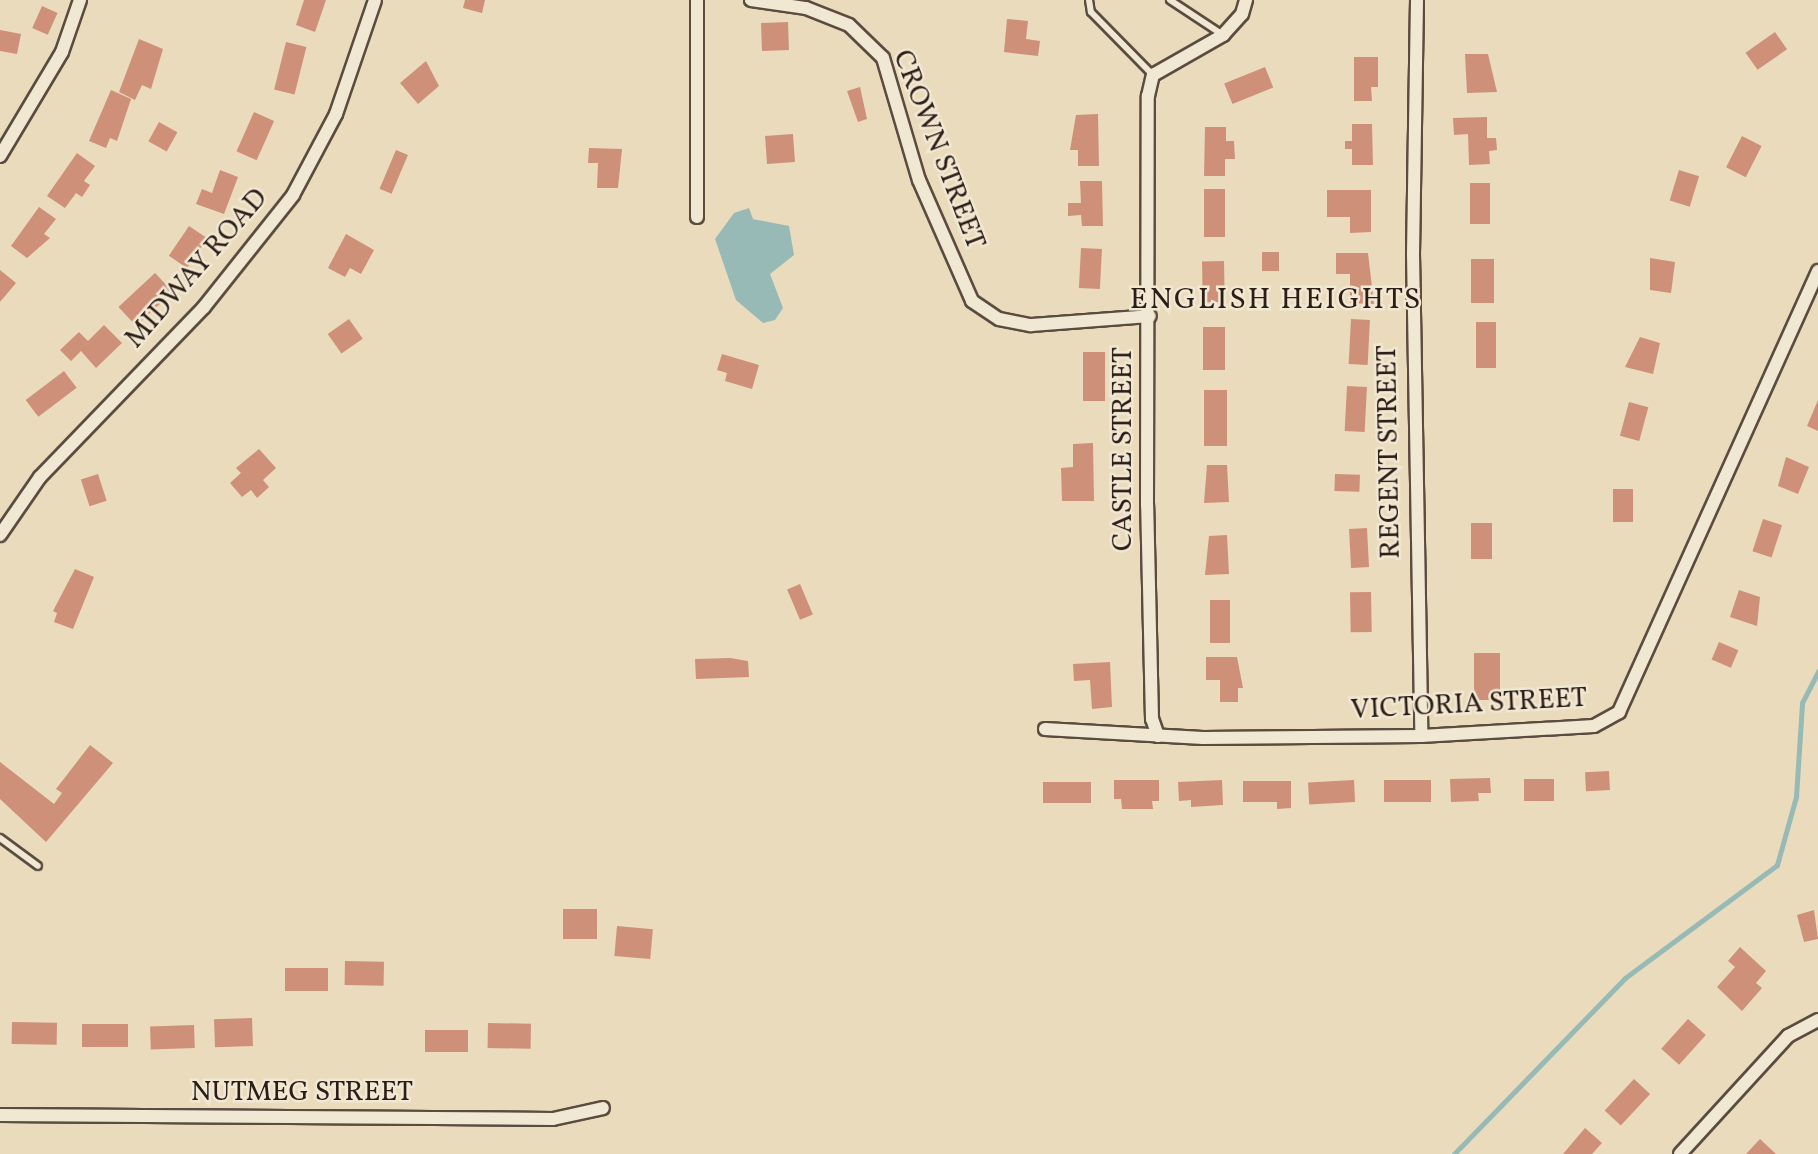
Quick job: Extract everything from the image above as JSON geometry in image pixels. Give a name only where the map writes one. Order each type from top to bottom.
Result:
[{"type":"street","points":[[0,156],[62,52],[80,0]]},
{"type":"street","name":"MIDWAY ROAD","points":[[0,535],[40,477],[204,307],[293,195],[336,114],[375,0]]},
{"type":"street","points":[[697,0],[697,217]]},
{"type":"street","name":"CROWN STREET","points":[[751,0],[806,8],[849,25],[883,58],[919,180],[972,301],[999,319],[1031,325],[1150,316]]},
{"type":"street","points":[[1153,75],[1223,35],[1242,14],[1246,0]]},
{"type":"street","name":"REGENT STREET","points":[[1416,0],[1413,268],[1421,736]]},
{"type":"street","name":"CASTLE STREET","points":[[1153,75],[1148,96],[1150,316],[1146,505],[1152,719],[1158,737]]},
{"type":"street","name":"VICTORIA STREET","points":[[1045,729],[1158,737],[1421,736],[1594,726],[1619,712],[1818,271]]},
{"type":"street","points":[[1680,1154],[1788,1036],[1818,1020]]},
{"type":"street","name":"NUTMEG STREET","points":[[0,1115],[553,1119],[603,1108]]},
{"type":"lane","points":[[1089,0],[1091,12],[1153,75]]},
{"type":"lane","points":[[1170,0],[1223,35]]},
{"type":"lane","points":[[0,838],[38,866]]},
{"type":"water","points":[[749,208],[753,219],[789,226],[794,255],[770,274],[783,308],[775,320],[763,323],[736,300],[715,239],[734,213]]},
{"type":"building","points":[[304,0],[326,0],[315,32],[296,25]]},
{"type":"building","points":[[465,0],[485,0],[482,13],[463,8]]},
{"type":"building","points":[[42,6],[58,13],[48,35],[32,28]]},
{"type":"building","points":[[1007,19],[1028,21],[1026,39],[1040,41],[1038,56],[1004,52]]},
{"type":"building","points":[[788,22],[789,50],[762,51],[761,23]]},
{"type":"building","points":[[0,30],[21,34],[17,54],[0,51]]},
{"type":"building","points":[[1775,32],[1787,49],[1758,70],[1746,53]]},
{"type":"building","points":[[139,39],[163,49],[151,89],[142,85],[135,100],[119,92]]},
{"type":"building","points":[[286,42],[306,47],[295,95],[274,90]]},
{"type":"building","points":[[1465,54],[1488,54],[1497,92],[1467,93]]},
{"type":"building","points":[[1354,57],[1378,57],[1378,87],[1371,87],[1372,101],[1354,101]]},
{"type":"building","points":[[426,61],[439,86],[418,104],[400,83]]},
{"type":"building","points":[[1265,67],[1273,87],[1232,104],[1224,83]]},
{"type":"building","points":[[860,87],[867,119],[858,122],[847,91]]},
{"type":"building","points":[[111,90],[131,99],[117,141],[110,138],[106,148],[89,141]]},
{"type":"building","points":[[254,112],[274,121],[257,160],[237,151]]},
{"type":"building","points":[[1098,114],[1099,166],[1078,166],[1078,150],[1070,150],[1076,115]]},
{"type":"building","points":[[1487,117],[1487,138],[1496,138],[1497,150],[1489,151],[1490,164],[1469,165],[1468,134],[1454,135],[1453,118]]},
{"type":"building","points":[[159,122],[177,132],[167,151],[148,141]]},
{"type":"building","points":[[1352,124],[1372,124],[1373,165],[1352,165],[1352,149],[1345,149],[1345,141],[1352,141]]},
{"type":"building","points":[[1205,127],[1226,127],[1226,141],[1234,141],[1235,159],[1225,159],[1225,176],[1204,176]]},
{"type":"building","points":[[793,134],[795,162],[767,164],[765,136]]},
{"type":"building","points":[[1742,136],[1762,146],[1746,177],[1726,167]]},
{"type":"building","points":[[589,148],[622,149],[618,188],[597,188],[598,163],[588,163]]},
{"type":"building","points":[[396,150],[408,155],[392,194],[380,189]]},
{"type":"building","points":[[77,153],[95,166],[84,181],[90,185],[82,197],[76,193],[65,208],[47,196]]},
{"type":"building","points":[[220,170],[238,177],[224,214],[196,204],[202,189],[212,193]]},
{"type":"building","points":[[1679,170],[1699,176],[1690,207],[1670,201]]},
{"type":"building","points":[[1080,181],[1102,181],[1103,226],[1082,226],[1081,215],[1068,216],[1068,203],[1081,203]]},
{"type":"building","points":[[1470,183],[1490,183],[1490,224],[1470,224]]},
{"type":"building","points":[[1204,189],[1225,189],[1225,237],[1204,237]]},
{"type":"building","points":[[1327,190],[1371,190],[1371,232],[1350,233],[1350,217],[1327,217]]},
{"type":"building","points":[[39,207],[56,219],[44,234],[50,238],[27,258],[11,246]]},
{"type":"building","points":[[189,226],[207,238],[187,268],[169,256]]},
{"type":"building","points":[[346,234],[374,250],[361,274],[350,268],[345,277],[328,268]]},
{"type":"building","points":[[1081,248],[1102,249],[1100,289],[1079,288]]},
{"type":"building","points":[[1262,252],[1279,252],[1279,271],[1262,271]]},
{"type":"building","points":[[1336,253],[1368,253],[1374,304],[1350,303],[1350,274],[1336,274]]},
{"type":"building","points":[[1650,258],[1675,262],[1671,293],[1650,290]]},
{"type":"building","points":[[1471,259],[1494,259],[1494,303],[1471,303]]},
{"type":"building","points":[[1202,261],[1224,261],[1225,302],[1203,302]]},
{"type":"building","points":[[0,270],[16,283],[0,302]]},
{"type":"building","points":[[155,273],[173,292],[136,326],[118,307]]},
{"type":"building","points":[[349,319],[363,339],[341,354],[328,334]]},
{"type":"building","points":[[1351,319],[1370,320],[1368,365],[1349,364]]},
{"type":"building","points":[[1476,322],[1496,322],[1496,368],[1476,368]]},
{"type":"building","points":[[104,325],[122,343],[96,368],[81,351],[71,361],[60,350],[79,332],[88,341]]},
{"type":"building","points":[[1203,327],[1225,327],[1225,370],[1203,370]]},
{"type":"building","points":[[1640,337],[1660,343],[1653,374],[1625,367]]},
{"type":"building","points":[[1083,352],[1105,352],[1105,401],[1083,401]]},
{"type":"building","points":[[722,354],[759,365],[752,389],[725,381],[727,373],[717,370]]},
{"type":"building","points":[[64,371],[77,388],[38,417],[26,400]]},
{"type":"building","points":[[1347,386],[1367,387],[1365,432],[1345,431]]},
{"type":"building","points":[[1204,390],[1227,390],[1227,446],[1204,446]]},
{"type":"building","points":[[1818,400],[1818,431],[1807,426]]},
{"type":"building","points":[[1629,402],[1648,407],[1639,441],[1620,436]]},
{"type":"building","points":[[1093,443],[1094,501],[1062,501],[1061,468],[1073,467],[1073,444]]},
{"type":"building","points":[[259,449],[276,468],[263,480],[269,487],[257,498],[251,490],[242,497],[230,483],[241,473],[236,468]]},
{"type":"building","points":[[1786,457],[1809,467],[1798,494],[1778,486]]},
{"type":"building","points":[[1207,465],[1227,465],[1229,502],[1204,503]]},
{"type":"building","points":[[98,474],[107,501],[90,506],[81,480]]},
{"type":"building","points":[[1335,474],[1360,475],[1359,492],[1334,491]]},
{"type":"building","points":[[1613,489],[1633,489],[1633,522],[1613,522]]},
{"type":"building","points":[[1763,519],[1782,525],[1772,558],[1752,551]]},
{"type":"building","points":[[1471,523],[1492,523],[1492,559],[1471,559]]},
{"type":"building","points":[[1367,528],[1369,567],[1351,568],[1349,529]]},
{"type":"building","points":[[1227,535],[1229,574],[1205,575],[1209,536]]},
{"type":"building","points":[[75,569],[94,577],[73,629],[54,622],[57,613],[53,611]]},
{"type":"building","points":[[800,584],[813,614],[800,620],[787,589]]},
{"type":"building","points":[[1739,590],[1760,597],[1757,626],[1730,617]]},
{"type":"building","points":[[1350,592],[1371,592],[1372,632],[1351,632]]},
{"type":"building","points":[[1210,600],[1230,600],[1230,643],[1210,643]]},
{"type":"building","points":[[1719,642],[1738,650],[1731,668],[1712,659]]},
{"type":"building","points":[[1474,653],[1500,653],[1500,700],[1474,700]]},
{"type":"building","points":[[1206,657],[1237,657],[1243,688],[1238,688],[1238,702],[1220,702],[1220,680],[1206,680]]},
{"type":"building","points":[[730,658],[748,661],[749,677],[696,679],[695,659]]},
{"type":"building","points":[[1110,662],[1112,707],[1092,709],[1090,680],[1074,681],[1073,664]]},
{"type":"building","points":[[90,745],[113,763],[46,842],[0,799],[0,762],[54,804],[62,793],[56,789]]},
{"type":"building","points":[[1609,771],[1610,790],[1586,791],[1585,772]]},
{"type":"building","points":[[1490,778],[1491,793],[1478,793],[1479,801],[1451,802],[1450,779]]},
{"type":"building","points":[[1524,779],[1554,779],[1554,801],[1524,801]]},
{"type":"building","points":[[1114,780],[1159,780],[1159,801],[1152,801],[1153,809],[1122,809],[1121,799],[1114,799]]},
{"type":"building","points":[[1222,780],[1223,805],[1191,807],[1191,800],[1179,801],[1178,782]]},
{"type":"building","points":[[1354,780],[1355,802],[1309,804],[1308,782]]},
{"type":"building","points":[[1384,780],[1431,780],[1431,802],[1384,802]]},
{"type":"building","points":[[1243,781],[1291,781],[1291,808],[1277,809],[1277,802],[1243,802]]},
{"type":"building","points":[[1043,782],[1091,782],[1091,803],[1043,803]]},
{"type":"building","points":[[563,909],[597,909],[597,939],[563,939]]},
{"type":"building","points":[[1814,910],[1818,939],[1804,942],[1797,915]]},
{"type":"building","points":[[617,926],[653,929],[650,959],[614,956]]},
{"type":"building","points":[[1740,947],[1766,971],[1756,983],[1762,988],[1742,1011],[1717,987],[1735,967],[1728,961]]},
{"type":"building","points":[[345,961],[384,962],[384,986],[345,985]]},
{"type":"building","points":[[285,968],[328,968],[328,991],[285,991]]},
{"type":"building","points":[[252,1018],[253,1046],[215,1047],[214,1019]]},
{"type":"building","points":[[1688,1019],[1706,1035],[1679,1065],[1661,1049]]},
{"type":"building","points":[[12,1022],[57,1023],[57,1045],[12,1044]]},
{"type":"building","points":[[488,1023],[531,1024],[531,1049],[488,1048]]},
{"type":"building","points":[[82,1024],[128,1024],[128,1047],[82,1047]]},
{"type":"building","points":[[194,1025],[195,1048],[151,1050],[150,1027]]},
{"type":"building","points":[[425,1030],[468,1030],[468,1052],[425,1052]]},
{"type":"building","points":[[1634,1079],[1650,1094],[1621,1125],[1605,1110]]},
{"type":"building","points":[[1585,1128],[1602,1143],[1592,1154],[1563,1154]]},
{"type":"building","points":[[1760,1139],[1776,1154],[1746,1154]]},
{"type":"waterway","points":[[1454,1154],[1625,978],[1777,865],[1796,797],[1802,703],[1818,671]]},
{"type":"district","name":"ENGLISH HEIGHTS","points":[[1276,300]]}]
